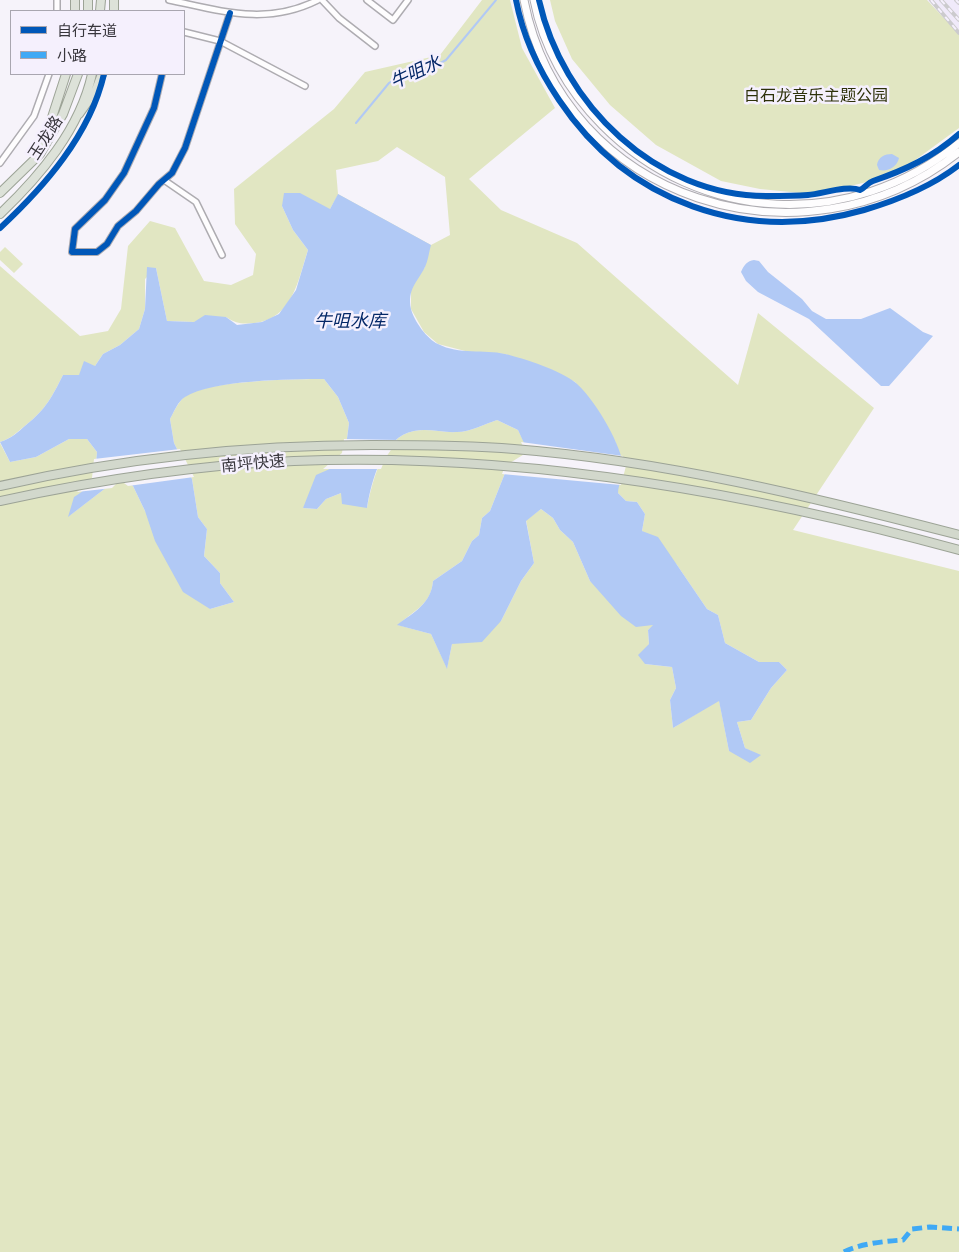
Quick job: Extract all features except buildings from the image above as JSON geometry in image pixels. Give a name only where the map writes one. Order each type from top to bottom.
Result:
[{"type":"highway","name":"南坪快速","points":[[0,486],[130,461],[211,451],[291,445],[425,445],[514,448],[655,466],[807,497],[959,535]]},
{"type":"highway","name":"南坪快速","points":[[0,501],[63,488],[132,477],[212,468],[294,461],[404,460],[547,470],[700,490],[917,538],[959,550]]},
{"type":"main road","points":[[524,0],[530,22],[548,68],[583,120],[620,157],[634,167],[665,186],[704,201],[755,211],[825,210],[860,202],[898,189],[935,170],[959,152]]},
{"type":"main road","points":[[534,0],[552,55],[572,89],[594,117],[646,162],[671,176],[707,192],[742,201],[781,205],[836,201],[868,193],[899,181],[930,164],[959,143]]},
{"type":"main road","points":[[40,154],[66,75]]},
{"type":"main road","name":"玉龙路","points":[[0,193],[40,154],[63,114],[78,75]]},
{"type":"main road","name":"玉龙路","points":[[0,214],[52,159],[74,120],[92,75]]},
{"type":"main road","points":[[74,120],[91,99],[102,75]]},
{"type":"street","points":[[169,0],[245,15],[277,14],[292,11],[318,0]]},
{"type":"street","points":[[322,0],[339,18],[375,46]]},
{"type":"street","points":[[367,0],[393,20],[408,0]]},
{"type":"street","points":[[162,75],[154,108],[124,173],[105,200],[75,229],[72,252],[97,252],[107,244],[118,226],[136,211],[172,173],[185,148],[230,13]]},
{"type":"street","points":[[185,32],[220,41],[305,86]]},
{"type":"street","points":[[0,163],[34,116],[49,75]]},
{"type":"street","points":[[164,180],[196,202],[222,255]]},
{"type":"shaded area","points":[[927,0],[959,0],[959,34]]},
{"type":"green space","points":[[482,0],[510,0],[522,48],[555,108],[469,179],[501,210],[577,243],[738,385],[758,313],[874,408],[793,530],[959,571],[959,1252],[0,1252],[0,443],[10,462],[36,457],[69,439],[87,439],[97,452],[95,479],[69,516],[120,477],[133,486],[145,511],[210,609],[234,602],[220,583],[220,573],[204,556],[207,529],[198,517],[192,479],[174,443],[170,419],[182,399],[207,388],[227,384],[271,380],[324,379],[338,397],[349,423],[345,454],[303,508],[317,509],[326,499],[341,493],[367,508],[372,486],[381,462],[394,441],[403,435],[419,430],[462,432],[497,420],[518,430],[530,454],[507,468],[490,511],[482,518],[479,535],[472,541],[462,561],[433,581],[432,589],[425,602],[398,625],[431,634],[447,668],[452,644],[501,621],[521,581],[534,563],[526,520],[541,509],[553,518],[560,530],[573,542],[590,581],[654,625],[648,630],[649,644],[645,664],[672,667],[676,688],[670,700],[673,728],[719,700],[729,751],[760,756],[745,748],[737,722],[751,720],[771,688],[787,670],[779,662],[759,662],[725,643],[718,615],[707,609],[677,565],[642,531],[645,514],[637,502],[626,501],[618,493],[616,443],[600,414],[575,382],[553,371],[505,354],[469,352],[438,344],[424,332],[411,309],[411,287],[425,267],[338,195],[330,209],[282,206],[293,230],[308,250],[292,296],[278,314],[268,320],[255,323],[237,322],[226,317],[194,322],[167,321],[156,268],[145,279],[145,309],[139,329],[120,345],[103,354],[95,366],[79,375],[63,375],[52,396],[39,414],[14,435],[0,442],[0,266],[80,336],[108,331],[121,309],[128,246],[150,221],[175,228],[204,281],[231,285],[253,275],[256,254],[235,224],[234,189],[334,109],[365,72],[440,55]],"holes":[[[397,147],[445,177],[450,235],[431,245],[338,194],[336,170],[378,161]]]},
{"type":"green space","name":"白石龙音乐主题公园","points":[[550,0],[927,0],[959,34],[959,128],[903,169],[879,179],[830,191],[801,193],[760,189],[721,181],[656,145],[610,105],[572,59],[555,21]]},
{"type":"green space","points":[[5,247],[23,264],[14,273],[0,260],[0,252]]},
{"type":"water","points":[[892,154],[899,158],[896,164],[889,169],[879,170],[877,165],[880,158],[884,155]]},
{"type":"water","name":"牛咀水库","points":[[284,193],[300,193],[330,209],[338,194],[431,245],[426,265],[414,286],[410,302],[418,324],[434,342],[454,350],[497,353],[532,362],[570,378],[583,390],[605,420],[621,454],[623,467],[618,493],[626,501],[637,502],[645,514],[642,531],[658,537],[707,609],[718,615],[725,643],[759,662],[779,662],[787,670],[771,688],[751,720],[737,722],[745,748],[761,755],[750,763],[729,751],[719,701],[673,728],[670,700],[676,688],[672,667],[645,664],[638,655],[649,644],[648,630],[653,625],[636,627],[621,616],[590,581],[573,542],[560,530],[553,518],[541,509],[526,521],[534,563],[521,581],[501,621],[482,642],[452,644],[447,669],[431,634],[397,625],[421,607],[429,596],[433,581],[462,561],[472,541],[479,535],[482,518],[490,511],[507,468],[529,454],[518,430],[497,420],[462,432],[414,431],[394,441],[380,462],[375,474],[367,508],[342,504],[341,493],[326,499],[317,509],[303,508],[316,475],[332,468],[345,454],[349,423],[338,397],[324,379],[272,380],[232,384],[197,391],[185,397],[178,404],[170,419],[174,443],[192,479],[198,517],[207,529],[204,556],[220,573],[220,583],[234,602],[210,609],[183,592],[155,541],[145,511],[133,486],[120,477],[68,517],[74,497],[81,493],[93,479],[97,452],[87,439],[69,439],[36,457],[10,462],[0,442],[14,435],[39,414],[52,396],[63,375],[79,375],[84,361],[95,366],[103,354],[120,345],[139,329],[145,309],[147,267],[156,268],[167,321],[194,322],[205,315],[226,317],[237,325],[262,322],[279,314],[296,290],[308,250],[293,230],[282,206]]},
{"type":"water","points":[[749,261],[759,261],[768,272],[802,299],[812,311],[826,319],[861,319],[890,308],[923,332],[933,336],[889,386],[881,386],[809,319],[758,292],[746,281],[741,272]]},
{"type":"pier","points":[[344,439],[398,440],[386,457],[381,469],[323,469],[342,453]]},
{"type":"pier","points":[[521,442],[623,456],[626,466],[621,485],[502,474],[505,466],[526,453]]},
{"type":"pier","points":[[180,449],[194,477],[128,486],[120,480],[112,488],[77,492],[92,478],[94,459]]},
{"type":"waterway","name":"牛咀水","points":[[356,123],[389,83],[399,76],[431,68],[446,60],[496,0]]},
{"type":"railway","points":[[931,0],[959,33]]},
{"type":"railway","points":[[941,0],[959,20]]},
{"type":"railway","points":[[956,0],[959,3]]},
{"type":"marked path","points":[[844,1252],[864,1245],[903,1240],[912,1229],[930,1227],[959,1229]]},
{"type":"cycle path","points":[[516,0],[527,40],[544,76],[559,100],[587,136],[619,165],[654,189],[693,206],[733,217],[776,222],[820,219],[864,210],[902,197],[937,180],[959,165]]},
{"type":"cycle path","points":[[539,0],[551,38],[569,75],[592,108],[620,137],[652,161],[687,180],[726,192],[766,196],[808,195],[848,189],[860,190],[871,182],[929,156],[959,134]]},
{"type":"cycle path","points":[[162,75],[154,108],[124,173],[105,200],[75,229],[72,252],[97,252],[107,244],[118,226],[136,211],[159,184],[172,173],[185,148],[230,13]]},
{"type":"cycle path","points":[[0,228],[49,177],[77,139],[88,118],[104,75]]}]
